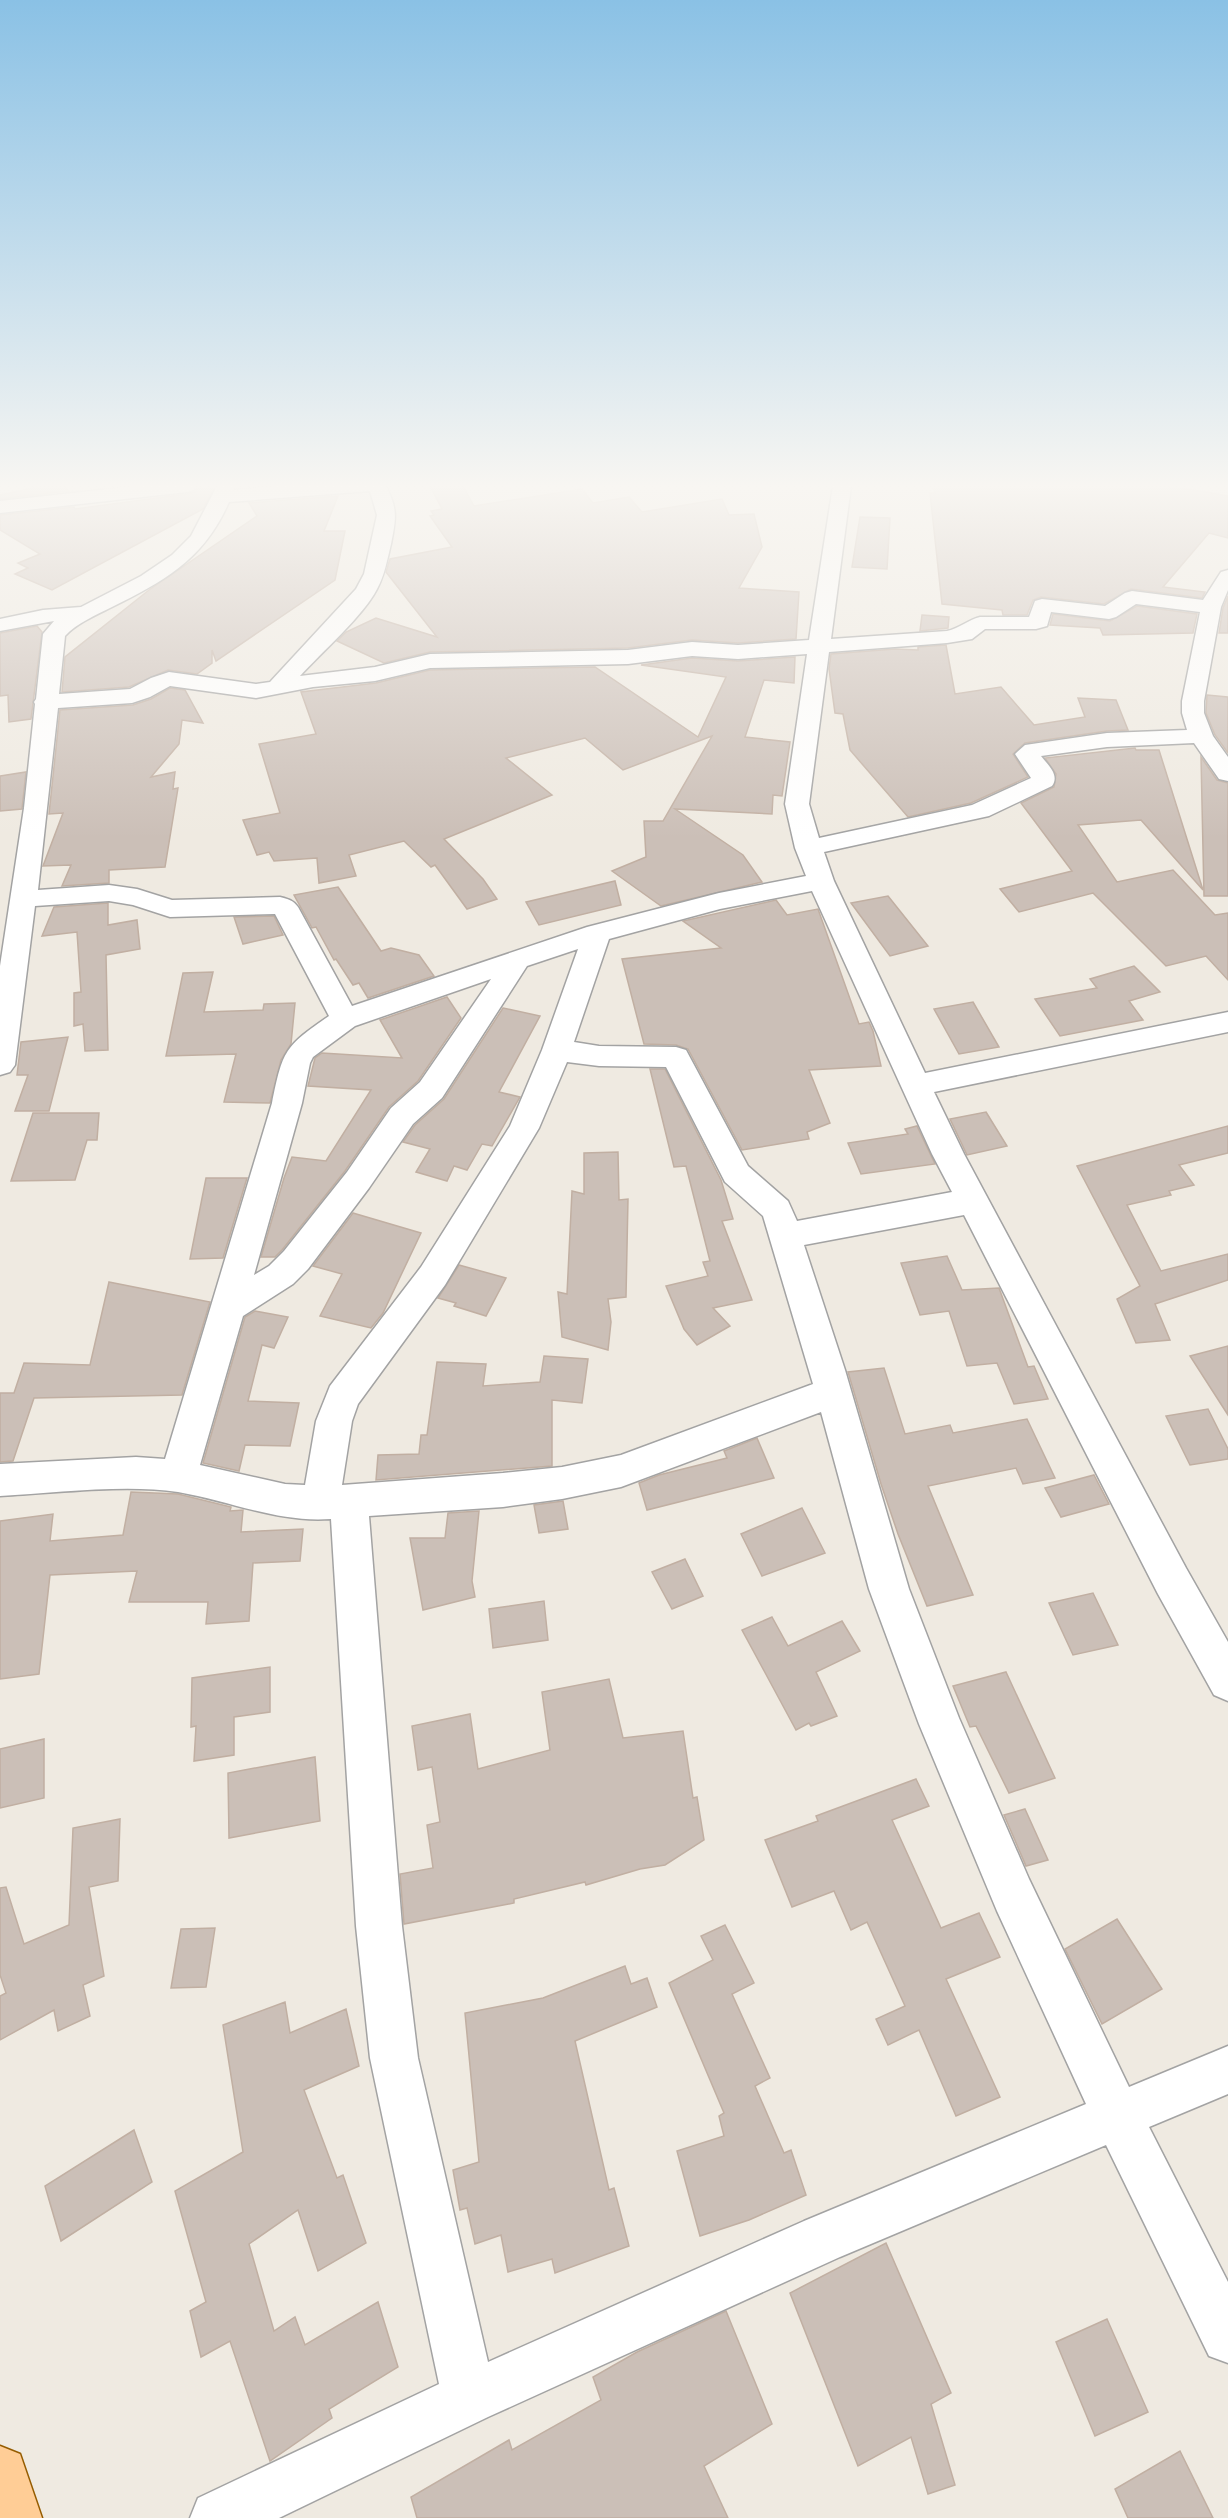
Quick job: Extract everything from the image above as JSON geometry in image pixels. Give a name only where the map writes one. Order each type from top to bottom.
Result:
[{"type":"main road","points":[[0,2475],[14,2518]]},
{"type":"street","points":[[0,1065],[9,934],[23,898],[36,808],[45,702],[54,634],[63,625],[102,604]]},
{"type":"street","points":[[277,687],[355,604]]},
{"type":"street","points":[[826,604],[797,804],[808,848],[821,881],[972,1201],[1172,1581],[1228,1681]]},
{"type":"street","points":[[45,702],[139,695],[158,682],[169,679],[249,691],[313,680],[375,674],[430,661],[628,657],[686,650],[733,653],[957,636],[980,623],[1036,623],[1039,621],[1042,605],[1107,614],[1122,604]]},
{"type":"street","points":[[1183,604],[1211,607]]},
{"type":"street","points":[[1212,604],[1193,701],[1193,713],[1201,736],[1228,774]]},
{"type":"street","points":[[0,625],[43,616],[83,613]]},
{"type":"street","points":[[808,848],[987,808],[1043,782],[1043,775],[1027,754],[1033,750],[1107,740],[1201,736]]},
{"type":"street","points":[[0,867],[28,863]]},
{"type":"street","points":[[178,1476],[286,1103],[295,1062],[303,1050],[345,1019],[519,958],[597,933],[719,901],[821,881]]},
{"type":"street","points":[[23,898],[109,892],[137,897],[170,909],[280,905],[285,907],[345,1019]]},
{"type":"street","points":[[469,2398],[394,2058],[335,1503],[334,1420],[342,1397],[433,1276],[524,1128],[557,1050],[597,933]]},
{"type":"street","points":[[228,1308],[281,1275],[296,1260],[358,1180],[402,1116],[431,1090],[519,958]]},
{"type":"street","points":[[916,1085],[1228,1022]]},
{"type":"street","points":[[557,1050],[599,1056],[676,1057],[736,1174],[777,1210],[833,1392],[871,1532],[889,1588],[940,1724],[1013,1895],[1117,2115],[1228,2337]]},
{"type":"street","points":[[786,1236],[972,1201]]},
{"type":"street","points":[[0,1480],[136,1473],[178,1476],[285,1501],[335,1503],[515,1488],[562,1483],[621,1471],[833,1392]]},
{"type":"street","points":[[218,2518],[469,2398],[822,2239],[1228,2070]]},
{"type":"building","points":[[132,604],[300,604],[216,661],[212,650],[212,663],[197,674],[168,670],[129,687],[62,692],[65,657]]},
{"type":"building","points":[[411,604],[798,604],[796,639],[738,643],[692,640],[628,648],[430,652],[384,663],[337,641],[346,632],[376,618],[437,637]]},
{"type":"building","points":[[942,604],[1032,604],[1027,615],[1003,615],[1002,610]]},
{"type":"building","points":[[1225,604],[1228,604],[1228,633],[1219,633]]},
{"type":"building","points":[[1137,606],[1197,614],[1193,633],[1103,635],[1100,628],[1050,625],[1053,614],[1110,621]]},
{"type":"building","points":[[922,615],[949,617],[948,628],[920,631]]},
{"type":"building","points":[[37,626],[42,632],[31,719],[9,722],[8,695],[0,696],[0,633]]},
{"type":"building","points":[[946,645],[955,694],[1001,687],[1034,725],[1085,717],[1078,698],[1116,700],[1128,730],[1025,743],[1013,754],[1028,777],[971,803],[908,817],[850,750],[843,714],[835,713],[829,669],[831,654],[895,649],[918,650],[918,647]]},
{"type":"building","points":[[795,657],[794,683],[764,680],[745,737],[790,742],[782,796],[773,795],[772,814],[675,809],[743,855],[762,882],[661,906],[612,871],[646,857],[644,821],[663,821],[712,736],[623,770],[585,738],[506,758],[552,795],[444,839],[483,879],[497,899],[467,909],[435,865],[431,867],[404,841],[349,855],[356,876],[319,883],[317,858],[274,861],[269,852],[257,855],[243,820],[280,813],[259,744],[316,734],[301,692],[376,683],[430,670],[595,667],[698,737],[726,677],[641,665],[692,658],[738,661]]},
{"type":"building","points":[[170,688],[185,690],[203,723],[182,720],[179,744],[151,777],[175,772],[173,789],[178,788],[165,867],[109,870],[109,883],[62,886],[71,865],[43,866],[63,813],[49,814],[60,710],[133,705],[151,699]]},
{"type":"building","points":[[1207,695],[1228,697],[1228,753],[1215,735],[1206,713]]},
{"type":"building","points":[[1135,748],[1136,750],[1159,750],[1203,890],[1141,820],[1078,825],[1117,882],[1173,870],[1215,915],[1228,913],[1228,980],[1206,956],[1166,966],[1093,893],[1019,912],[1000,889],[1072,871],[1021,803],[1054,787],[1056,774],[1045,758]]},
{"type":"building","points":[[1201,757],[1217,780],[1228,783],[1228,896],[1204,896]]},
{"type":"building","points":[[26,772],[22,809],[0,811],[0,776]]},
{"type":"building","points":[[615,881],[621,905],[539,925],[526,902]]},
{"type":"building","points":[[338,887],[381,951],[391,948],[419,955],[434,976],[368,998],[359,983],[353,985],[336,959],[334,960],[316,927],[312,928],[294,895]]},
{"type":"building","points":[[888,896],[928,946],[890,956],[851,903]]},
{"type":"building","points":[[776,900],[787,915],[818,909],[859,1024],[869,1022],[873,1031],[881,1066],[809,1070],[830,1123],[807,1132],[809,1139],[742,1150],[688,1049],[676,1045],[644,1044],[622,959],[721,948],[683,921]]},
{"type":"building","points":[[108,903],[108,925],[137,920],[140,949],[106,955],[108,1050],[85,1051],[83,1024],[74,1026],[74,993],[81,992],[77,932],[42,936],[54,907]]},
{"type":"building","points":[[274,916],[283,935],[243,944],[234,917]]},
{"type":"building","points":[[1134,966],[1160,992],[1129,1001],[1143,1020],[1060,1036],[1035,999],[1097,988],[1090,979]]},
{"type":"building","points":[[213,972],[204,1012],[263,1010],[264,1004],[295,1003],[291,1044],[281,1060],[270,1103],[224,1102],[236,1054],[166,1056],[183,973]]},
{"type":"building","points":[[447,997],[461,1018],[418,1081],[389,1107],[345,1171],[282,1250],[275,1257],[261,1257],[292,1157],[326,1161],[371,1090],[308,1086],[315,1058],[322,1053],[402,1058],[380,1020]]},
{"type":"building","points":[[973,1002],[999,1047],[959,1054],[934,1009]]},
{"type":"building","points":[[503,1008],[540,1016],[499,1092],[520,1097],[492,1146],[482,1144],[467,1170],[454,1166],[447,1181],[416,1172],[430,1149],[403,1142],[415,1125],[444,1099]]},
{"type":"building","points":[[68,1037],[49,1111],[15,1111],[28,1075],[17,1075],[21,1042]]},
{"type":"building","points":[[650,1069],[665,1069],[721,1180],[733,1219],[722,1221],[752,1300],[713,1308],[730,1326],[697,1345],[684,1329],[666,1286],[708,1276],[703,1262],[710,1261],[686,1166],[674,1167]]},
{"type":"building","points":[[986,1112],[1007,1146],[967,1155],[950,1119]]},
{"type":"building","points":[[33,1113],[99,1113],[97,1140],[87,1140],[75,1180],[11,1181]]},
{"type":"building","points":[[917,1126],[935,1164],[861,1174],[848,1143],[908,1134],[905,1129]]},
{"type":"building","points":[[1228,1126],[1228,1153],[1179,1165],[1194,1185],[1169,1191],[1171,1195],[1127,1205],[1161,1271],[1228,1254],[1228,1280],[1155,1304],[1170,1340],[1136,1343],[1117,1299],[1140,1286],[1077,1166]]},
{"type":"building","points":[[618,1152],[619,1200],[628,1199],[626,1297],[608,1299],[611,1322],[608,1350],[562,1337],[558,1292],[567,1294],[572,1191],[584,1194],[584,1153]]},
{"type":"building","points":[[206,1178],[247,1178],[223,1258],[190,1259]]},
{"type":"building","points":[[353,1213],[421,1233],[383,1313],[371,1328],[320,1316],[342,1274],[313,1266]]},
{"type":"building","points":[[947,1256],[962,1290],[999,1288],[1028,1367],[1034,1366],[1048,1399],[1014,1404],[997,1363],[967,1366],[949,1311],[920,1315],[901,1263]]},
{"type":"building","points":[[459,1265],[506,1278],[486,1316],[454,1306],[456,1303],[438,1298]]},
{"type":"building","points":[[109,1282],[210,1302],[182,1395],[34,1398],[13,1461],[0,1462],[0,1393],[14,1393],[24,1363],[90,1365]]},
{"type":"building","points":[[255,1311],[288,1317],[274,1348],[262,1345],[248,1401],[299,1403],[290,1446],[245,1445],[239,1471],[203,1463],[245,1317]]},
{"type":"building","points":[[1228,1346],[1228,1415],[1190,1356]]},
{"type":"building","points":[[544,1356],[588,1359],[582,1403],[552,1400],[552,1466],[376,1480],[378,1455],[419,1454],[421,1435],[427,1435],[437,1362],[486,1364],[483,1386],[540,1382]]},
{"type":"building","points":[[884,1368],[905,1434],[950,1425],[953,1433],[1027,1419],[1055,1478],[1023,1484],[1016,1468],[928,1486],[973,1595],[927,1606],[898,1534],[848,1372]]},
{"type":"building","points":[[1208,1409],[1228,1449],[1228,1459],[1190,1465],[1166,1416]]},
{"type":"building","points":[[757,1438],[774,1478],[647,1510],[639,1483],[659,1475],[727,1458],[724,1451]]},
{"type":"building","points":[[1094,1475],[1109,1504],[1061,1517],[1045,1488]]},
{"type":"building","points":[[131,1492],[178,1494],[231,1507],[230,1511],[243,1510],[241,1532],[303,1529],[300,1561],[253,1563],[249,1621],[206,1624],[208,1602],[129,1602],[137,1571],[50,1575],[39,1674],[0,1679],[0,1521],[53,1514],[50,1541],[123,1535]]},
{"type":"building","points":[[563,1501],[568,1529],[539,1533],[534,1505]]},
{"type":"building","points":[[802,1508],[825,1553],[762,1576],[741,1534]]},
{"type":"building","points":[[479,1511],[472,1581],[475,1597],[423,1610],[410,1538],[445,1538],[448,1513]]},
{"type":"building","points":[[685,1559],[703,1596],[672,1609],[652,1572]]},
{"type":"building","points":[[1093,1593],[1118,1645],[1073,1655],[1049,1603]]},
{"type":"building","points":[[544,1601],[548,1640],[493,1648],[489,1609]]},
{"type":"building","points":[[772,1617],[788,1646],[842,1621],[860,1651],[816,1672],[837,1716],[811,1726],[809,1723],[796,1730],[742,1630]]},
{"type":"building","points":[[270,1667],[270,1712],[234,1717],[234,1755],[194,1761],[196,1726],[191,1727],[192,1678]]},
{"type":"building","points":[[1006,1672],[1055,1778],[1009,1793],[976,1726],[970,1727],[953,1686]]},
{"type":"building","points":[[609,1679],[623,1738],[683,1731],[693,1798],[697,1797],[704,1840],[665,1865],[640,1869],[586,1885],[585,1882],[514,1899],[514,1903],[404,1924],[400,1874],[433,1868],[427,1825],[440,1822],[432,1767],[418,1770],[412,1726],[470,1714],[478,1769],[550,1750],[542,1692]]},
{"type":"building","points":[[44,1739],[44,1798],[0,1808],[0,1749]]},
{"type":"building","points":[[315,1757],[320,1821],[229,1838],[228,1773]]},
{"type":"building","points":[[916,1779],[929,1806],[892,1820],[941,1928],[979,1913],[1000,1957],[946,1979],[1000,2097],[956,2116],[919,2030],[888,2045],[876,2019],[905,2006],[867,1922],[851,1930],[834,1891],[792,1907],[765,1840],[818,1821],[816,1816]]},
{"type":"building","points":[[1025,1809],[1048,1860],[1026,1866],[1004,1815]]},
{"type":"building","points":[[120,1819],[118,1881],[89,1887],[104,1976],[83,1985],[90,2016],[58,2031],[54,2010],[0,2040],[0,1996],[6,1993],[0,1975],[0,1888],[6,1887],[24,1944],[69,1925],[73,1828]]},
{"type":"building","points":[[1117,1919],[1162,1989],[1102,2024],[1065,1949]]},
{"type":"building","points":[[725,1925],[754,1983],[732,1994],[770,2078],[755,2086],[784,2153],[791,2150],[806,2195],[749,2220],[700,2236],[677,2151],[724,2136],[719,2116],[724,2113],[669,1983],[713,1960],[701,1936]]},
{"type":"building","points":[[215,1928],[206,1987],[171,1988],[181,1929]]},
{"type":"building","points":[[625,1966],[631,1984],[647,1978],[657,2007],[575,2041],[609,2190],[614,2188],[629,2246],[555,2273],[552,2259],[508,2272],[501,2235],[475,2244],[467,2208],[460,2210],[453,2170],[479,2162],[465,2013],[543,1998]]},
{"type":"building","points":[[285,2002],[290,2033],[346,2009],[359,2066],[304,2090],[337,2178],[343,2175],[366,2243],[318,2271],[298,2210],[249,2244],[274,2331],[295,2317],[305,2345],[378,2302],[398,2367],[329,2409],[332,2418],[270,2461],[230,2341],[201,2357],[190,2311],[206,2302],[175,2191],[243,2152],[223,2025]]},
{"type":"building","points":[[134,2130],[152,2182],[61,2241],[45,2186]]},
{"type":"building","points":[[886,2243],[951,2393],[931,2404],[955,2485],[928,2494],[911,2437],[858,2466],[790,2293]]},
{"type":"building","points":[[726,2311],[772,2424],[704,2466],[728,2518],[417,2518],[411,2497],[509,2440],[512,2450],[601,2400],[593,2377],[637,2352]]},
{"type":"building","points":[[1107,2319],[1148,2412],[1095,2436],[1056,2342]]},
{"type":"building","points":[[1180,2451],[1213,2518],[1128,2518],[1115,2489]]}]
